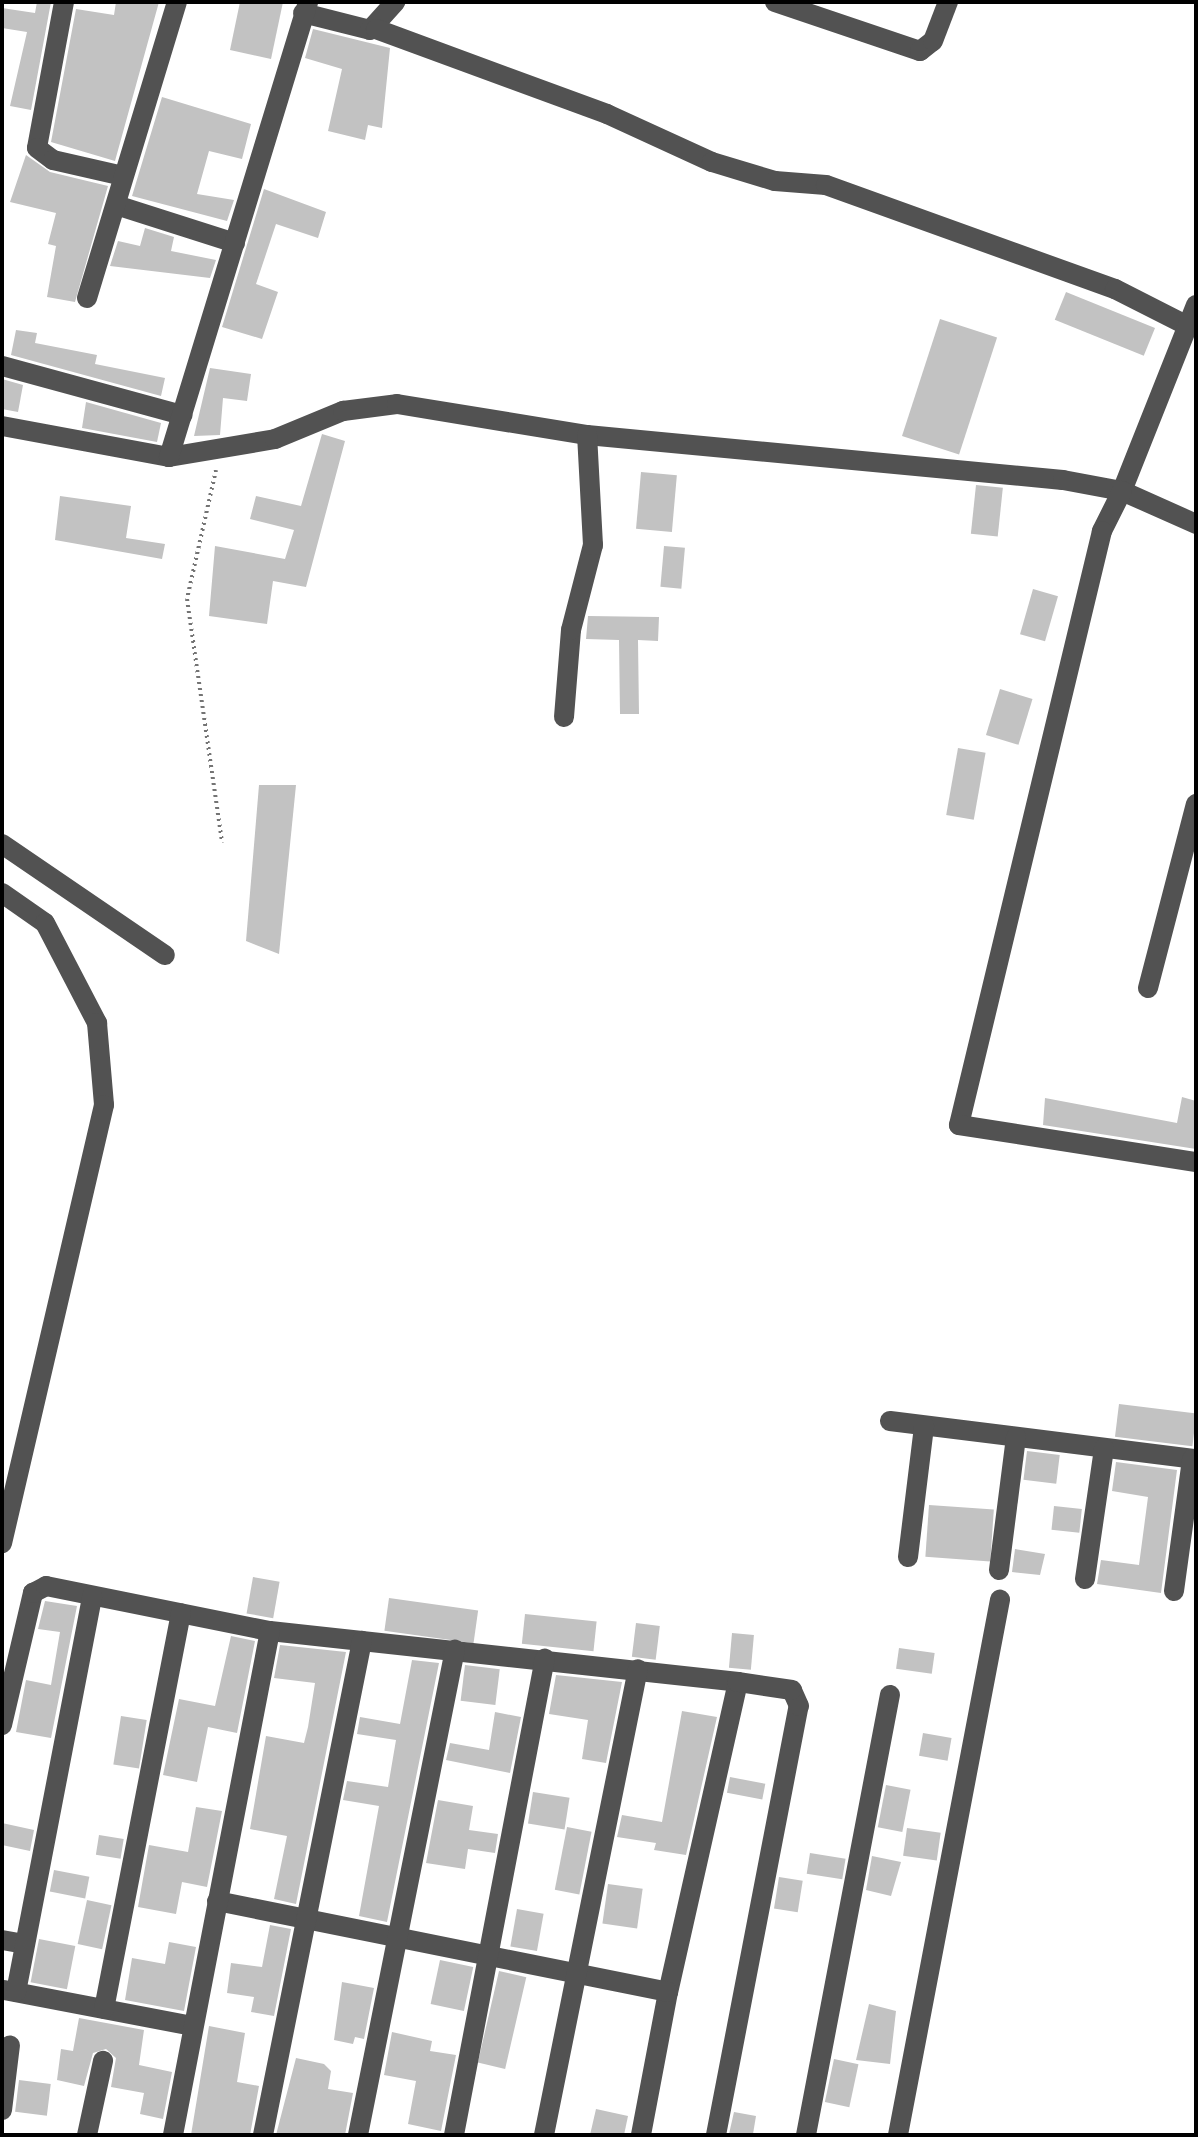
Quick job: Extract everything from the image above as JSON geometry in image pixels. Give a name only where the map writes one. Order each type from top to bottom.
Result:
[{"type":"street","points":[[64,2],[37,148],[53,160],[123,176]]},
{"type":"street","points":[[87,298],[177,2]]},
{"type":"street","points":[[376,29],[395,2]]},
{"type":"street","points":[[775,2],[920,51],[933,41],[948,2]]},
{"type":"street","points":[[169,457],[305,8],[348,28],[376,29],[607,114],[712,162],[775,181],[826,185],[1115,289],[1188,326]]},
{"type":"street","points":[[116,205],[235,243]]},
{"type":"street","points":[[1196,305],[1122,491],[1102,531],[959,1125],[1196,1162]]},
{"type":"street","points":[[2,366],[182,415]]},
{"type":"street","points":[[2,426],[169,457],[275,439],[343,411],[397,404],[587,435],[1063,480],[1122,491],[1196,524]]},
{"type":"street","points":[[564,717],[571,630],[593,545],[587,435]]},
{"type":"street","points":[[1148,988],[1196,804]]},
{"type":"street","points":[[2,844],[165,955]]},
{"type":"street","points":[[2,893],[45,923],[97,1023],[104,1105],[2,1543]]},
{"type":"street","points":[[890,1421],[1194,1459],[1174,1591]]},
{"type":"street","points":[[908,1557],[924,1426]]},
{"type":"street","points":[[999,1570],[1016,1437]]},
{"type":"street","points":[[1085,1579],[1104,1448]]},
{"type":"street","points":[[2,1725],[33,1593],[46,1586],[270,1631],[638,1669],[792,1690],[799,1706],[716,2135]]},
{"type":"street","points":[[92,1596],[25,1944],[9,1990],[193,2026]]},
{"type":"street","points":[[898,2135],[1000,1600]]},
{"type":"street","points":[[104,2009],[181,1613]]},
{"type":"street","points":[[173,2135],[270,1631]]},
{"type":"street","points":[[263,2135],[362,1641]]},
{"type":"street","points":[[358,2135],[455,1650]]},
{"type":"street","points":[[454,2135],[545,1659]]},
{"type":"street","points":[[544,2135],[638,1669]]},
{"type":"street","points":[[641,2135],[668,1992],[738,1682]]},
{"type":"street","points":[[806,2135],[890,1695]]},
{"type":"street","points":[[217,1901],[668,1992]]},
{"type":"street","points":[[2,1940],[25,1944]]},
{"type":"street","points":[[2,2110],[10,2045]]},
{"type":"street","points":[[87,2135],[103,2061]]},
{"type":"path","points":[[221,448],[187,599],[222,843]]},
{"type":"building","points":[[37,2],[51,2],[31,110],[10,106],[27,32],[2,28],[2,8],[35,13]]},
{"type":"building","points":[[116,2],[159,2],[115,161],[51,142],[76,9],[114,15]]},
{"type":"building","points":[[240,2],[283,2],[271,59],[230,50]]},
{"type":"building","points":[[313,29],[390,48],[382,128],[368,125],[365,140],[328,131],[342,69],[305,58]]},
{"type":"building","points":[[162,97],[251,124],[242,159],[209,151],[197,194],[234,200],[227,221],[132,196]]},
{"type":"building","points":[[26,155],[50,172],[108,186],[75,302],[47,297],[56,246],[48,244],[56,213],[10,202]]},
{"type":"building","points":[[264,189],[326,212],[318,238],[276,224],[256,284],[278,292],[262,339],[222,327]]},
{"type":"building","points":[[145,228],[174,237],[171,251],[216,260],[210,278],[110,266],[118,241],[140,246]]},
{"type":"building","points":[[1066,292],[1155,328],[1144,356],[1055,320]]},
{"type":"building","points":[[940,319],[997,338],[959,455],[902,436]]},
{"type":"building","points":[[16,330],[37,333],[35,343],[97,355],[95,364],[165,378],[161,396],[11,355]]},
{"type":"building","points":[[210,368],[251,374],[247,401],[223,398],[220,435],[194,436]]},
{"type":"building","points":[[2,379],[23,385],[18,412],[2,409]]},
{"type":"building","points":[[86,402],[161,423],[157,442],[82,428]]},
{"type":"building","points":[[322,434],[345,441],[306,587],[273,581],[267,624],[209,616],[215,546],[285,559],[294,530],[250,519],[256,496],[301,506]]},
{"type":"building","points":[[641,472],[677,475],[672,532],[636,529]]},
{"type":"building","points":[[976,485],[1003,488],[998,537],[971,534]]},
{"type":"building","points":[[60,496],[131,506],[126,538],[165,544],[162,559],[55,540]]},
{"type":"building","points":[[664,546],[685,548],[681,589],[660,587]]},
{"type":"building","points":[[1033,589],[1058,596],[1045,641],[1020,634]]},
{"type":"building","points":[[588,616],[659,617],[658,641],[638,640],[639,714],[620,714],[619,640],[586,639]]},
{"type":"building","points":[[1000,689],[1033,699],[1018,745],[986,735]]},
{"type":"building","points":[[958,748],[986,753],[974,820],[946,815]]},
{"type":"building","points":[[259,785],[296,785],[279,954],[246,941]]},
{"type":"building","points":[[1182,1097],[1196,1101],[1196,1149],[1043,1125],[1045,1098],[1177,1123]]},
{"type":"building","points":[[1119,1404],[1196,1413],[1192,1446],[1115,1437]]},
{"type":"building","points":[[1027,1451],[1060,1455],[1056,1484],[1023,1480]]},
{"type":"building","points":[[1116,1462],[1177,1470],[1161,1593],[1097,1584],[1101,1560],[1139,1565],[1148,1497],[1112,1491]]},
{"type":"building","points":[[929,1505],[994,1510],[990,1561],[925,1557]]},
{"type":"building","points":[[1054,1506],[1082,1509],[1079,1533],[1051,1530]]},
{"type":"building","points":[[1015,1549],[1045,1554],[1040,1575],[1012,1572]]},
{"type":"building","points":[[253,1577],[280,1582],[273,1618],[247,1613]]},
{"type":"building","points":[[389,1598],[478,1611],[474,1643],[384,1631]]},
{"type":"building","points":[[45,1601],[77,1606],[51,1738],[16,1732],[26,1680],[51,1685],[60,1632],[38,1629]]},
{"type":"building","points":[[525,1614],[597,1622],[593,1651],[522,1644]]},
{"type":"building","points":[[636,1623],[660,1626],[656,1660],[632,1657]]},
{"type":"building","points":[[732,1633],[754,1635],[751,1670],[729,1668]]},
{"type":"building","points":[[231,1636],[255,1641],[237,1733],[208,1727],[197,1782],[163,1775],[179,1699],[215,1706]]},
{"type":"building","points":[[280,1645],[346,1652],[296,1904],[274,1899],[287,1836],[250,1829],[266,1736],[304,1743],[308,1727],[315,1683],[274,1678]]},
{"type":"building","points":[[899,1648],[935,1653],[932,1674],[896,1669]]},
{"type":"building","points":[[412,1660],[439,1663],[387,1922],[359,1916],[379,1806],[343,1800],[347,1781],[388,1787],[396,1740],[357,1734],[360,1717],[400,1724]]},
{"type":"building","points":[[465,1665],[500,1669],[495,1705],[461,1701]]},
{"type":"building","points":[[556,1675],[622,1682],[606,1763],[582,1759],[588,1720],[549,1714]]},
{"type":"building","points":[[682,1711],[717,1717],[686,1855],[654,1850],[656,1843],[617,1837],[622,1815],[662,1822]]},
{"type":"building","points":[[495,1712],[521,1717],[510,1773],[446,1760],[450,1743],[489,1750]]},
{"type":"building","points":[[121,1716],[147,1720],[139,1768],[113,1764]]},
{"type":"building","points":[[923,1733],[952,1738],[948,1761],[919,1756]]},
{"type":"building","points":[[730,1777],[765,1784],[762,1800],[727,1793]]},
{"type":"building","points":[[886,1785],[911,1790],[902,1832],[878,1827]]},
{"type":"building","points":[[533,1792],[570,1798],[565,1829],[528,1824]]},
{"type":"building","points":[[438,1800],[473,1806],[469,1830],[498,1834],[495,1853],[468,1849],[465,1869],[426,1863]]},
{"type":"building","points":[[196,1807],[222,1811],[207,1887],[182,1882],[176,1914],[138,1907],[149,1845],[188,1852]]},
{"type":"building","points":[[2,1823],[34,1830],[30,1851],[2,1845]]},
{"type":"building","points":[[567,1827],[592,1832],[579,1895],[555,1890]]},
{"type":"building","points":[[907,1828],[941,1833],[937,1860],[903,1856]]},
{"type":"building","points":[[99,1835],[124,1839],[121,1859],[96,1855]]},
{"type":"building","points":[[810,1853],[846,1859],[842,1879],[807,1874]]},
{"type":"building","points":[[872,1856],[901,1862],[891,1896],[866,1890]]},
{"type":"building","points":[[54,1870],[89,1877],[85,1898],[50,1892]]},
{"type":"building","points":[[779,1877],[803,1881],[798,1912],[774,1909]]},
{"type":"building","points":[[608,1884],[643,1889],[637,1928],[602,1924]]},
{"type":"building","points":[[87,1900],[111,1905],[102,1949],[78,1944]]},
{"type":"building","points":[[517,1909],[544,1914],[537,1951],[510,1946]]},
{"type":"building","points":[[270,1925],[291,1929],[274,2016],[251,2012],[254,1997],[227,1993],[231,1963],[262,1967]]},
{"type":"building","points":[[39,1939],[75,1946],[67,1989],[31,1982]]},
{"type":"building","points":[[169,1942],[196,1947],[184,2011],[125,2000],[132,1958],[165,1964]]},
{"type":"building","points":[[440,1960],[473,1967],[464,2011],[431,2004]]},
{"type":"building","points":[[499,1971],[526,1977],[505,2069],[478,2063]]},
{"type":"building","points":[[342,1982],[374,1988],[364,2039],[355,2037],[353,2044],[334,2040]]},
{"type":"building","points":[[869,2004],[896,2011],[890,2064],[856,2060]]},
{"type":"building","points":[[79,2018],[144,2030],[139,2065],[172,2072],[163,2119],[140,2114],[144,2093],[111,2087],[116,2058],[106,2049],[93,2053],[84,2086],[57,2080],[61,2049],[73,2051]]},
{"type":"building","points":[[209,2026],[245,2033],[237,2082],[259,2086],[250,2135],[191,2135]]},
{"type":"building","points":[[392,2032],[432,2041],[430,2051],[456,2055],[441,2131],[408,2124],[416,2081],[384,2075]]},
{"type":"building","points":[[296,2058],[324,2064],[331,2071],[328,2089],[353,2093],[345,2135],[276,2135]]},
{"type":"building","points":[[834,2059],[858,2064],[849,2107],[825,2102]]},
{"type":"building","points":[[19,2080],[51,2084],[47,2116],[15,2112]]},
{"type":"building","points":[[596,2109],[628,2116],[624,2135],[590,2135]]},
{"type":"building","points":[[734,2112],[756,2116],[753,2134],[729,2134]]}]
